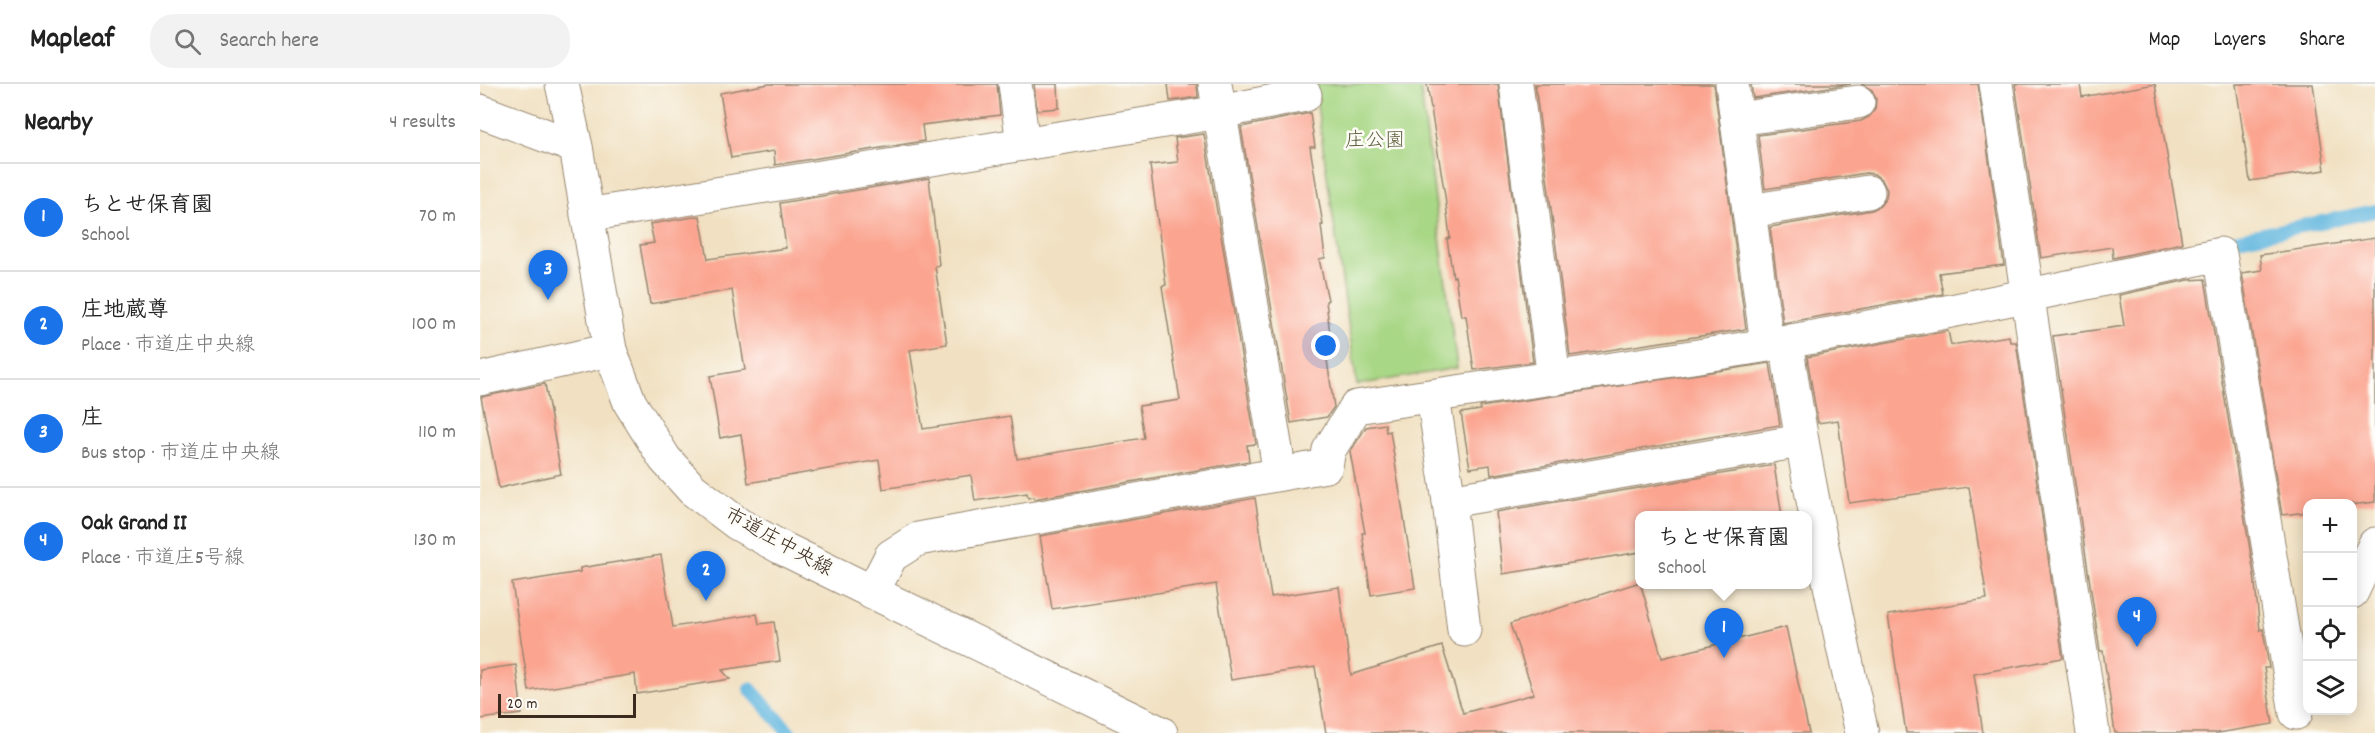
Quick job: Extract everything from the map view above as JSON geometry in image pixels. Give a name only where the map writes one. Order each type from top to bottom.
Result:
[{"type":"street","name":"市道庄中央線","points":[[562,84],[576,147],[610,350],[630,403],[665,459],[692,489],[738,524],[872,593],[1161,733]]},
{"type":"street","points":[[1015,84],[1023,144]]},
{"type":"street","points":[[1516,84],[1554,379]]},
{"type":"street","points":[[1732,84],[1749,211],[1801,441],[1826,573],[1862,733]]},
{"type":"street","points":[[1996,84],[2026,297],[2093,733]]},
{"type":"street","points":[[587,216],[1023,144],[1218,98],[1305,96]]},
{"type":"street","points":[[1218,98],[1280,474]]},
{"type":"street","points":[[1737,118],[1858,102]]},
{"type":"street","points":[[480,111],[576,147]]},
{"type":"street","points":[[1749,211],[1868,192]]},
{"type":"street","points":[[872,593],[891,556],[918,538],[1326,466],[1329,450],[1356,407],[1554,379],[1777,343],[2026,297],[2220,254],[2297,711]]},
{"type":"street","points":[[480,379],[610,350]]},
{"type":"street","points":[[1433,397],[1449,501],[1464,630]]},
{"type":"street","points":[[1449,501],[1801,441]]},
{"type":"street","points":[[2357,582],[2375,544]]},
{"type":"green space","name":"庄公園","points":[[1314,84],[1420,84],[1457,368],[1357,385]]},
{"type":"building","points":[[769,84],[997,84],[1000,115],[922,125],[924,141],[775,165],[774,151],[731,158],[720,93]]},
{"type":"building","points":[[1034,84],[1058,84],[1059,108],[1037,110]]},
{"type":"building","points":[[1168,84],[1197,84],[1198,97],[1170,101]]},
{"type":"building","points":[[1427,84],[1498,84],[1533,362],[1474,370],[1466,316],[1461,316],[1455,276],[1453,277],[1447,239],[1450,238],[1445,196]]},
{"type":"building","points":[[1535,84],[1714,84],[1746,329],[1570,356]]},
{"type":"building","points":[[1751,84],[1851,84],[1753,98]]},
{"type":"building","points":[[1861,84],[1978,84],[2004,265],[1939,273],[1943,294],[1783,323],[1770,227],[1872,210],[1880,206],[1886,198],[1887,190],[1882,180],[1874,174],[1866,173],[1765,189],[1758,135],[1861,121],[1875,110],[1876,99],[1872,90]]},
{"type":"building","points":[[2015,84],[2080,84],[2082,97],[2155,84],[2182,243],[2113,258],[2112,247],[2041,258]]},
{"type":"building","points":[[2236,84],[2313,84],[2325,170],[2250,181]]},
{"type":"building","points":[[1310,113],[1315,147],[1310,147],[1323,225],[1321,225],[1325,258],[1319,259],[1328,300],[1326,301],[1333,359],[1327,360],[1334,407],[1327,417],[1291,423],[1241,127]]},
{"type":"building","points":[[1204,134],[1256,444],[1247,445],[1249,461],[1034,499],[1034,497],[1028,498],[1027,493],[975,501],[971,475],[883,489],[879,460],[748,483],[741,434],[720,438],[710,376],[745,370],[732,290],[650,304],[640,245],[654,243],[650,224],[700,216],[708,259],[786,248],[780,203],[929,178],[939,265],[935,266],[947,344],[910,350],[923,429],[1010,416],[1017,459],[1144,438],[1139,406],[1180,400],[1162,286],[1166,285],[1150,165],[1178,162],[1175,138]]},
{"type":"building","points":[[2375,238],[2375,502],[2357,504],[2357,499],[2303,499],[2303,512],[2282,515],[2242,273],[2262,270],[2260,255]]},
{"type":"building","points":[[2205,279],[2254,574],[2260,630],[2263,629],[2269,668],[2264,668],[2273,724],[2218,733],[2115,733],[2103,651],[2100,651],[2053,336],[2124,326],[2119,295],[2188,280]]},
{"type":"building","points":[[1948,331],[1951,345],[2009,336],[2010,342],[2016,342],[2063,658],[1974,674],[1983,733],[1906,733],[1888,615],[1987,599],[1969,487],[1849,503],[1838,420],[1818,423],[1807,357]]},
{"type":"building","points":[[1770,363],[1780,425],[1491,475],[1490,465],[1470,468],[1461,413],[1481,410],[1480,407]]},
{"type":"building","points":[[545,384],[561,474],[499,488],[481,397]]},
{"type":"building","points":[[1385,424],[1386,432],[1390,431],[1415,588],[1371,595],[1362,533],[1365,533],[1350,452],[1366,427]]},
{"type":"building","points":[[1774,465],[1781,511],[1635,511],[1635,553],[1503,574],[1496,512]]},
{"type":"building","points":[[1255,498],[1271,597],[1339,587],[1351,675],[1442,646],[1463,713],[1534,694],[1510,624],[1635,584],[1635,589],[1642,589],[1662,658],[1786,627],[1809,733],[1326,733],[1315,667],[1231,680],[1216,584],[1052,609],[1040,536]]},
{"type":"building","points":[[661,555],[673,627],[757,614],[759,624],[774,622],[780,661],[722,670],[730,679],[637,694],[635,674],[529,691],[512,583],[580,572],[580,568]]},
{"type":"building","points":[[516,665],[522,714],[480,719],[480,670]]},
{"type":"waterway","points":[[2214,244],[2375,211]]},
{"type":"waterway","points":[[750,689],[790,733]]},
{"type":"place","name":"庄","points":[[548,300]]},
{"type":"place","name":"庄地蔵尊","points":[[706,601]]},
{"type":"place","name":"Oak Grand II","points":[[2137,647]]},
{"type":"place","name":"ちとせ保育園","points":[[1724,658]]}]
